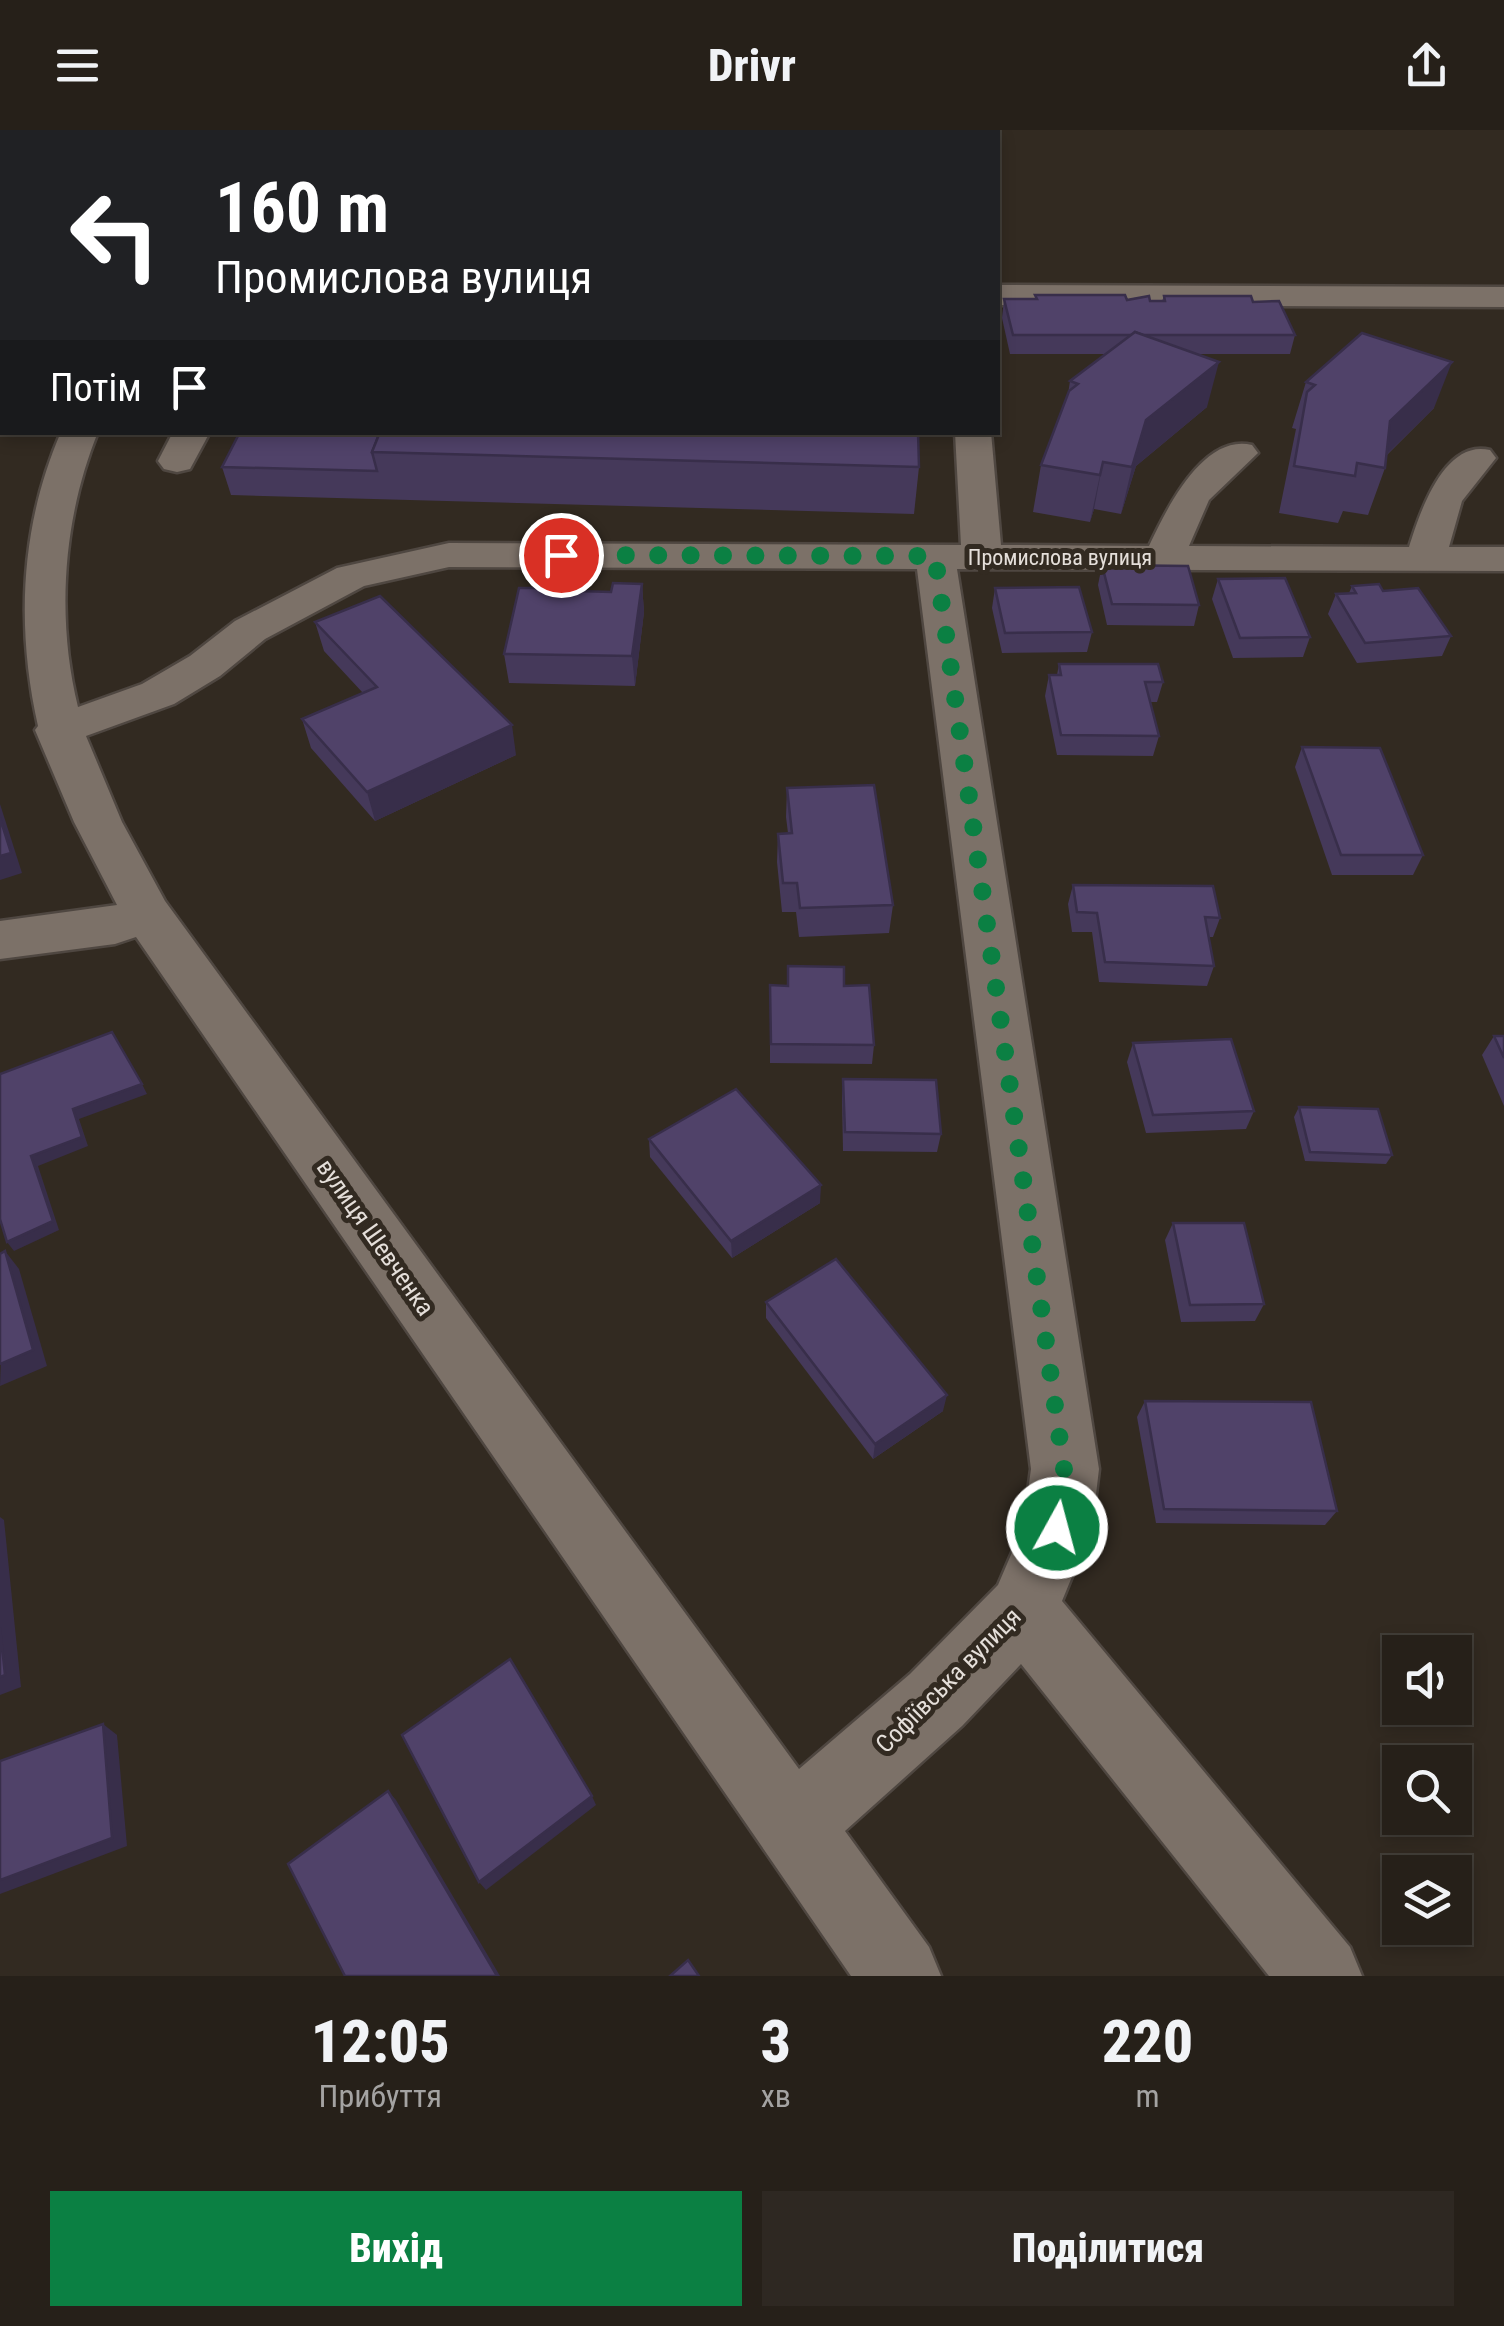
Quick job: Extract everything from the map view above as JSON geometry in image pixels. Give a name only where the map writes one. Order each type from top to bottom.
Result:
[{"type":"street","points":[[1000,295],[1504,297]]},
{"type":"street","name":"вулиця Шевченка","points":[[79,435],[59,495],[45,561],[43,642],[58,730],[96,824],[147,914],[900,1976]]},
{"type":"street","name":"Софіївська вулиця","points":[[793,1825],[936,1700],[1023,1610],[1057,1528],[1064,1469],[959,556],[972,435]]},
{"type":"street","points":[[1163,558],[1192,495],[1239,454]]},
{"type":"street","points":[[1426,558],[1443,499],[1477,458]]},
{"type":"street","name":"Промислова вулиця","points":[[58,730],[158,694],[293,604],[350,577],[407,561],[449,555],[1504,559]]},
{"type":"street","points":[[0,940],[116,926],[147,914]]},
{"type":"street","points":[[1023,1610],[1320,1976]]},
{"type":"building","points":[[1035,295],[1125,295],[1127,300],[1149,296],[1150,301],[1165,301],[1164,296],[1251,296],[1253,302],[1279,301],[1295,335],[1013,335],[1004,299],[1037,299]]},
{"type":"building","points":[[1135,332],[1219,362],[1146,420],[1132,467],[1103,462],[1100,475],[1041,465],[1069,391],[1078,384],[1070,381]]},
{"type":"building","points":[[1362,333],[1452,362],[1390,421],[1385,468],[1357,463],[1355,476],[1294,466],[1307,392],[1315,385],[1306,382]]},
{"type":"building","points":[[238,435],[379,435],[372,452],[377,471],[222,467]]},
{"type":"building","points":[[379,435],[918,435],[919,467],[372,452]]},
{"type":"building","points":[[1102,565],[1188,566],[1199,605],[1112,604]]},
{"type":"building","points":[[553,576],[580,577],[578,591],[611,592],[613,583],[642,584],[632,656],[504,654],[519,588],[551,588]]},
{"type":"building","points":[[1285,578],[1310,637],[1240,638],[1218,579]]},
{"type":"building","points":[[1379,584],[1383,591],[1418,588],[1451,636],[1365,643],[1336,594],[1356,593],[1352,586]]},
{"type":"building","points":[[1079,587],[1092,632],[1005,633],[995,588]]},
{"type":"building","points":[[380,596],[512,725],[367,792],[302,719],[377,687],[315,622]]},
{"type":"building","points":[[1059,664],[1158,664],[1163,682],[1145,682],[1159,736],[1061,735],[1049,675],[1061,675]]},
{"type":"building","points":[[1302,747],[1380,748],[1423,855],[1341,855]]},
{"type":"building","points":[[874,785],[893,905],[800,908],[797,883],[783,883],[778,834],[792,833],[787,788]]},
{"type":"building","points":[[0,818],[11,853],[0,856]]},
{"type":"building","points":[[1073,885],[1213,886],[1220,918],[1205,917],[1214,966],[1105,962],[1097,913],[1077,912]]},
{"type":"building","points":[[788,966],[844,967],[844,986],[869,985],[874,1045],[771,1044],[770,985],[788,986]]},
{"type":"building","points":[[112,1032],[142,1084],[73,1109],[82,1137],[31,1156],[53,1221],[7,1242],[0,1219],[0,1074]]},
{"type":"building","points":[[1494,1036],[1504,1036],[1504,1058]]},
{"type":"building","points":[[1231,1039],[1254,1111],[1153,1115],[1133,1043]]},
{"type":"building","points":[[843,1079],[936,1080],[941,1134],[845,1132]]},
{"type":"building","points":[[736,1089],[821,1185],[731,1241],[649,1139]]},
{"type":"building","points":[[1299,1107],[1378,1109],[1392,1155],[1310,1152]]},
{"type":"building","points":[[1173,1223],[1244,1223],[1264,1304],[1190,1305]]},
{"type":"building","points":[[5,1251],[33,1350],[0,1364],[0,1254]]},
{"type":"building","points":[[836,1259],[947,1395],[875,1444],[766,1302]]},
{"type":"building","points":[[1145,1401],[1311,1402],[1337,1511],[1164,1509]]},
{"type":"building","points":[[0,1628],[5,1675],[0,1677]]},
{"type":"building","points":[[510,1659],[592,1796],[479,1882],[402,1735]]},
{"type":"building","points":[[103,1724],[112,1838],[0,1880],[0,1761]]},
{"type":"building","points":[[388,1791],[497,1976],[345,1976],[288,1864]]},
{"type":"building","points":[[688,1960],[699,1976],[670,1976]]},
{"type":"route","points":[[561,555],[935,556],[1064,1469],[1057,1528]]}]
